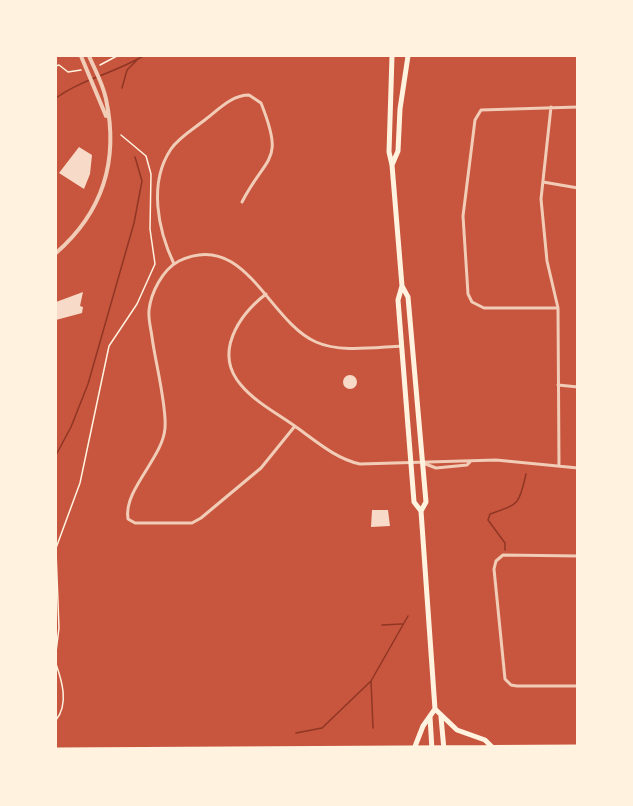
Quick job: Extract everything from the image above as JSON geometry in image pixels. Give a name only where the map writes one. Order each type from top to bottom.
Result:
[{"type":"main road","points":[[392,56],[388,128],[402,286],[398,300],[414,502],[421,511]]},
{"type":"main road","points":[[392,165],[398,151],[400,109],[408,56]]},
{"type":"main road","points":[[402,286],[408,297],[423,463],[426,502],[421,511],[435,709],[460,733],[485,740],[493,748]]},
{"type":"main road","points":[[414,749],[435,709]]},
{"type":"main road","points":[[430,717],[432,750]]},
{"type":"main road","points":[[441,717],[443,750]]},
{"type":"main road","points":[[56,750],[443,750],[578,747]]},
{"type":"street","points":[[81,56],[98,101],[108,119]]},
{"type":"street","points":[[56,252],[80,229],[102,193],[111,153],[106,98],[90,57]]},
{"type":"street","points":[[174,264],[162,237],[157,211],[164,163],[177,142],[232,99],[241,95],[249,95],[261,103],[274,146],[266,169],[242,202]]},
{"type":"street","points":[[551,107],[541,199],[545,240],[558,308],[559,466]]},
{"type":"street","points":[[558,308],[484,308],[472,302],[468,294],[463,216],[475,120],[481,110],[578,107]]},
{"type":"street","points":[[543,182],[578,188]]},
{"type":"street","points":[[295,426],[261,468],[201,518],[192,523],[135,523],[128,519],[128,506],[156,453],[165,427],[148,314],[156,287],[174,264],[206,255],[230,260],[266,294],[293,327],[319,344],[402,346]]},
{"type":"street","points":[[266,294],[240,318],[234,331],[229,346],[232,373],[252,396],[348,461],[360,464],[411,464],[466,459],[470,462],[510,460],[578,468]]},
{"type":"street","points":[[558,385],[578,387]]},
{"type":"street","points":[[578,556],[503,555],[496,561],[494,569],[505,679],[511,685],[518,686],[578,686]]},
{"type":"path","points":[[56,652],[59,628],[56,550],[80,483],[109,346],[137,304],[155,264],[150,229],[151,174],[146,156],[121,135]]},
{"type":"path","points":[[56,664],[63,691],[60,712],[56,720]]},
{"type":"building","points":[[79,147],[92,155],[90,174],[84,189],[59,173]]},
{"type":"building","points":[[83,292],[80,306],[83,307],[82,313],[56,320],[56,302]]},
{"type":"building","points":[[347,375],[353,375],[357,382],[353,389],[347,389],[343,385],[343,379]]},
{"type":"building","points":[[372,510],[388,510],[390,526],[371,527]]},
{"type":"waterway","points":[[56,98],[66,91],[143,56]]},
{"type":"waterway","points":[[122,88],[127,70],[137,60]]},
{"type":"waterway","points":[[56,455],[71,427],[88,384],[134,223],[142,181],[135,157]]},
{"type":"waterway","points":[[505,550],[505,543],[488,520],[490,514],[516,502],[526,474]]},
{"type":"waterway","points":[[373,728],[371,681],[408,616]]},
{"type":"waterway","points":[[382,625],[402,624]]},
{"type":"waterway","points":[[296,733],[322,728],[371,681]]}]
